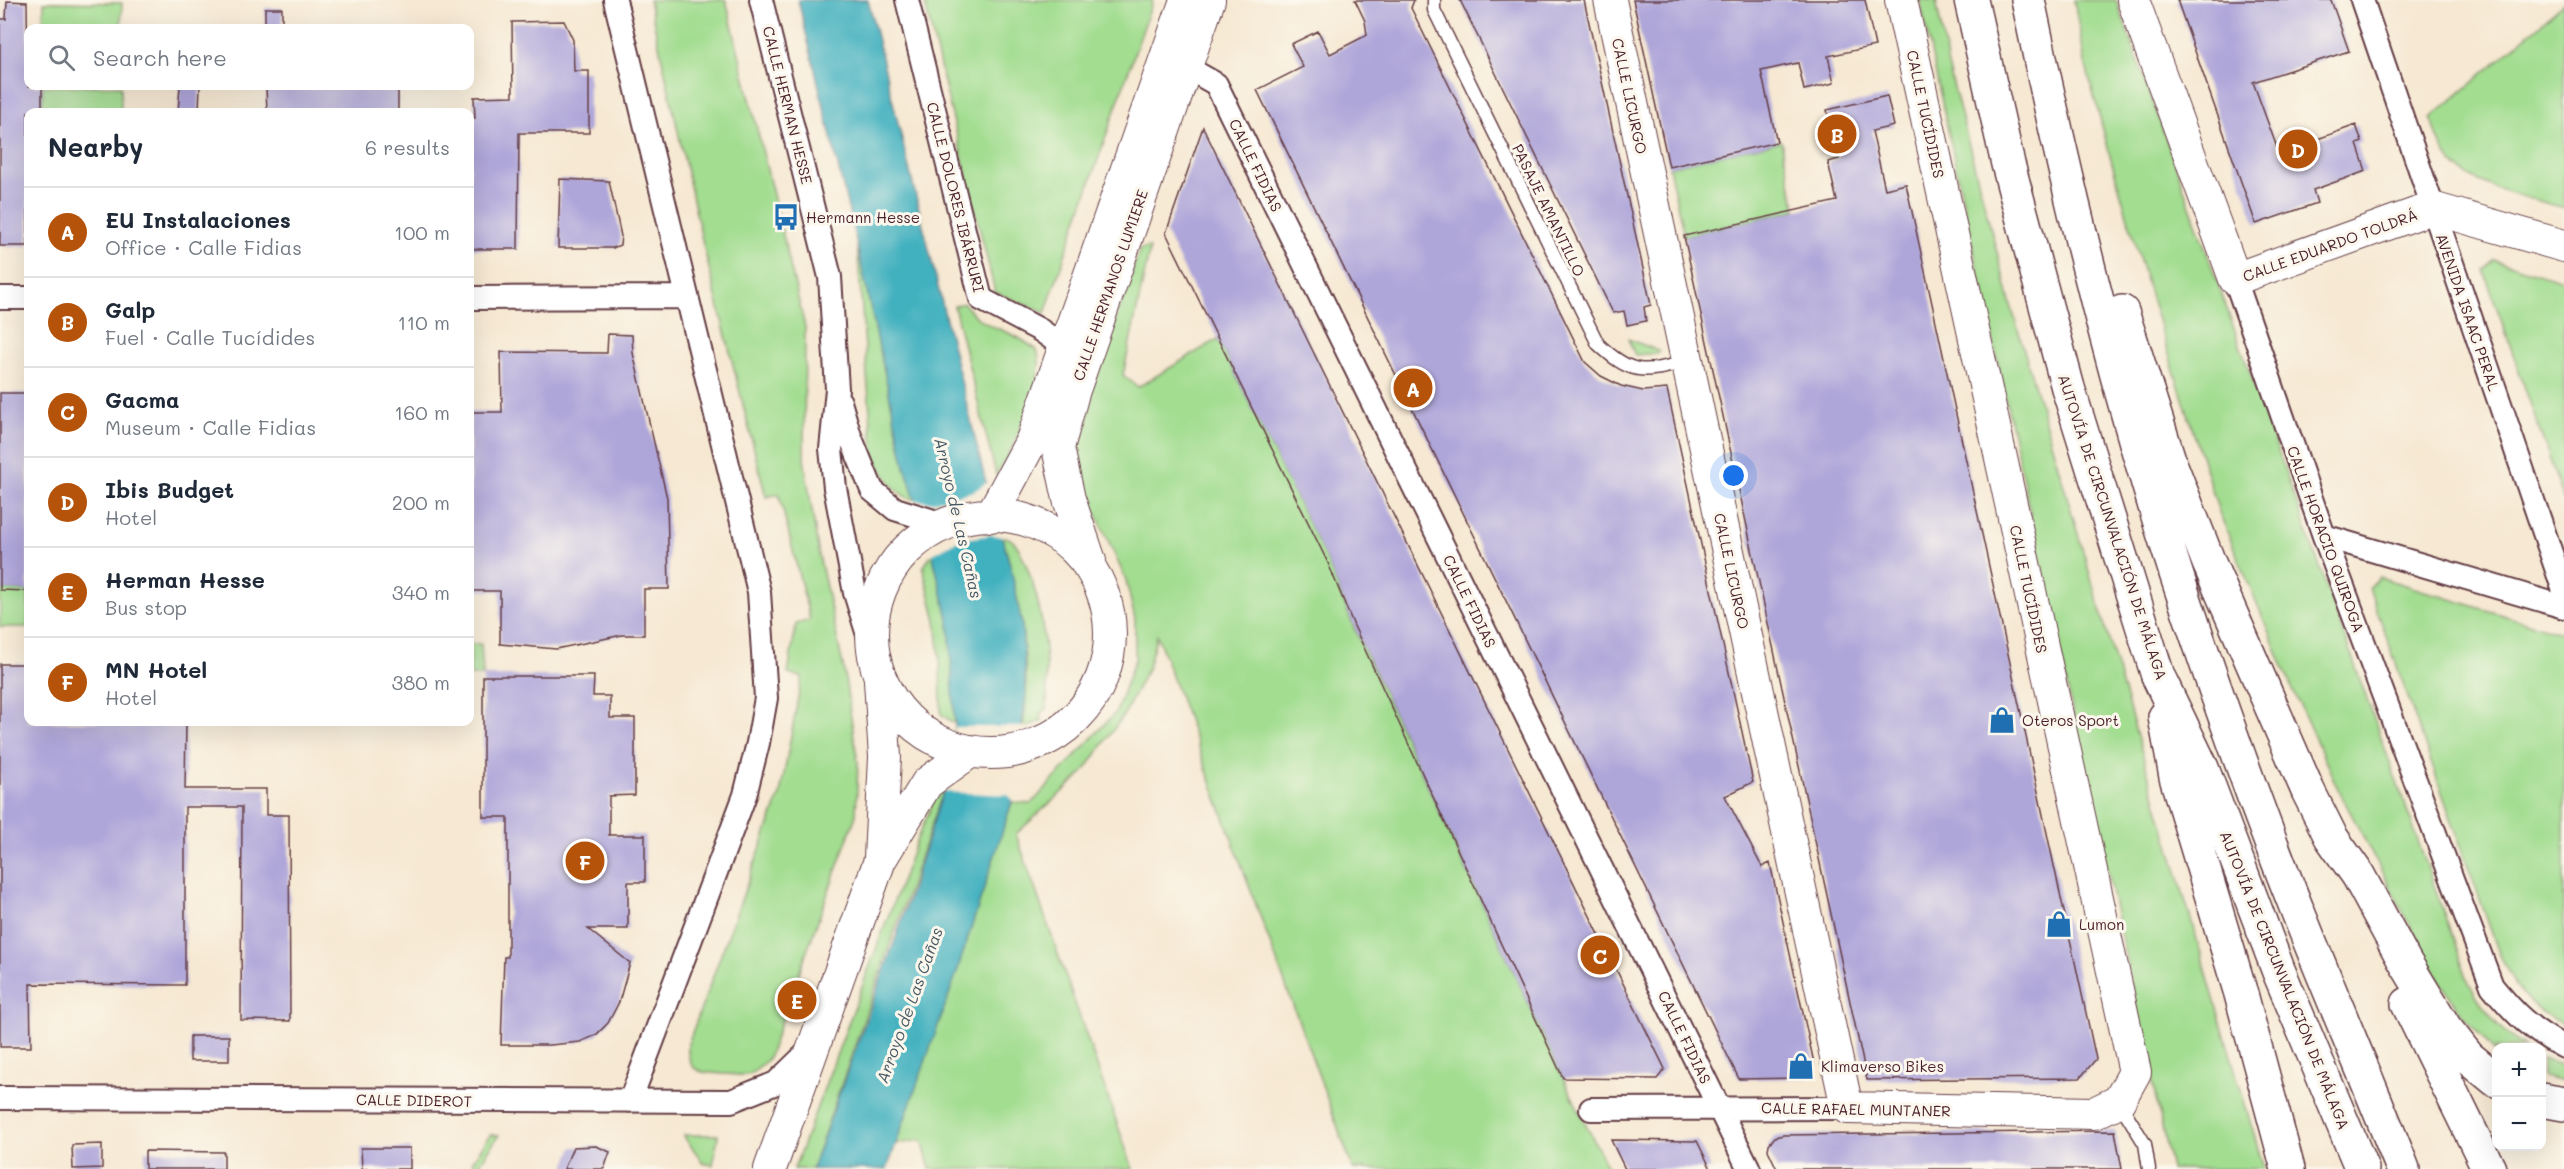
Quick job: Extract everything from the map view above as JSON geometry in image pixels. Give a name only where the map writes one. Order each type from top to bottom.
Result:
[{"type":"highway","name":"AUTOVÍA DE CIRCUNVALACIÓN DE MÁLAGA","points":[[1971,0],[2008,164],[2068,388],[2158,676],[2202,768],[2279,972],[2362,1169]]},
{"type":"highway","points":[[2028,0],[2081,240],[2131,430],[2197,636],[2297,910],[2403,1169]]},
{"type":"highway","points":[[2046,88],[2099,226],[2129,336],[2170,463],[2209,563],[2279,729],[2331,837],[2346,879],[2488,1169]]},
{"type":"highway","points":[[2158,676],[2176,777],[2241,994],[2288,1169]]},
{"type":"highway","points":[[2331,837],[2358,875],[2404,962],[2445,1028],[2468,1057],[2492,1077]]},
{"type":"highway","points":[[2546,1101],[2564,1104]]},
{"type":"highway","points":[[2385,1123],[2420,1169]]},
{"type":"main road","name":"CALLE HERMANOS LUMIERE","points":[[1094,573],[1069,499],[1058,448],[1176,63],[1185,0]]},
{"type":"main road","name":"CALLE HERMANOS LUMIERE","points":[[999,510],[1032,440],[1065,347],[1176,63],[1209,0]]},
{"type":"main road","name":"CALLE LICURGO","points":[[1610,0],[1847,1108]]},
{"type":"main road","name":"CALLE TUCÍDIDES","points":[[1901,0],[2135,1072],[2119,1101]]},
{"type":"main road","name":"CALLE HORACIO QUIROGA","points":[[2133,0],[2235,279]]},
{"type":"main road","name":"CALLE EDUARDO TOLDRÁ","points":[[2235,279],[2432,208],[2564,246]]},
{"type":"main road","points":[[999,510],[1049,528],[1072,545],[1094,573],[1104,596],[1110,625],[1099,685],[1078,717],[1044,742],[1030,748],[997,753],[957,755],[914,726],[894,704],[878,669],[873,628],[877,596],[893,565],[927,526],[999,510]]},
{"type":"main road","name":"CALLE HERMAN HESSE","points":[[878,669],[885,757],[880,860]]},
{"type":"main road","name":"CALLE HERMAN HESSE","points":[[770,1169],[880,860],[927,783],[957,755]]},
{"type":"main road","name":"CALLE RAFAEL MUNTANER","points":[[1847,1108],[2094,1113],[2119,1101]]},
{"type":"street","points":[[615,0],[759,592],[766,698],[745,795],[630,1101]]},
{"type":"street","name":"CALLE HERMAN HESSE","points":[[761,0],[830,277],[837,388],[831,449],[835,488],[855,593],[878,669]]},
{"type":"street","name":"CALLE DOLORES IBÁRRURI","points":[[907,0],[981,299],[1040,330],[1065,347]]},
{"type":"street","name":"AVENIDA ISAAC PERAL","points":[[2362,0],[2564,591]]},
{"type":"street","name":"CALLE FIDIAS","points":[[1176,63],[1216,84],[1749,1169]]},
{"type":"street","name":"CALLE HORACIO QUIROGA","points":[[2235,279],[2324,536],[2492,986],[2516,1016],[2544,1037],[2564,1047]]},
{"type":"street","points":[[474,298],[687,297]]},
{"type":"street","points":[[0,298],[24,298]]},
{"type":"street","name":"CALLE HERMAN HESSE","points":[[837,388],[850,436],[872,490],[895,509],[927,526]]},
{"type":"street","points":[[2324,536],[2564,607]]},
{"type":"street","name":"CALLE DIDEROT","points":[[0,1098],[731,1101],[776,1083],[811,1049]]},
{"type":"street","name":"CALLE RAFAEL MUNTANER","points":[[1591,1109],[1847,1108]]},
{"type":"lane","name":"PASAJE AMANTILLO","points":[[1434,0],[1434,10],[1598,344],[1618,362],[1639,370],[1688,362]]},
{"type":"lane","points":[[2119,1101],[2145,1144],[2149,1169]]},
{"type":"green space","points":[[649,0],[726,0],[805,327],[804,459],[819,555],[843,665],[858,763],[856,815],[768,1059],[755,1071],[743,1075],[697,1070],[690,1061],[688,1044],[780,795],[802,677],[788,674],[796,624],[810,620],[779,494],[766,497],[702,240]]},
{"type":"green space","points":[[924,0],[1153,0],[1045,313],[995,292]]},
{"type":"green space","points":[[1920,0],[1936,0],[1948,65],[2010,302],[2264,1169],[2171,1169]]},
{"type":"green space","points":[[2074,0],[2116,0],[2469,983],[2492,1019],[2519,1043],[2492,1043],[2492,1049],[2463,1016],[2437,976],[2339,791],[2292,688],[2219,512],[2151,298],[2085,62]]},
{"type":"green space","points":[[44,2],[122,3],[121,24],[43,24]]},
{"type":"green space","points":[[2564,4],[2564,208],[2502,190],[2460,169],[2450,160],[2444,150],[2431,118]]},
{"type":"green space","points":[[43,90],[121,90],[121,108],[42,108]]},
{"type":"green space","points":[[1781,141],[1796,210],[1684,236],[1669,167]]},
{"type":"green space","points":[[857,245],[905,467],[916,499],[909,498],[895,488],[879,465],[873,451]]},
{"type":"green space","points":[[1150,248],[1123,375],[1138,387],[1218,339],[1328,563],[1354,628],[1563,1078],[1608,1169],[1353,1169],[1157,635],[1148,667],[1125,713],[1083,773],[1016,834],[1133,1169],[930,1169],[922,1140],[896,1144],[1012,802],[1031,804],[1116,712],[1135,659],[1135,619],[1126,580],[1083,484],[1076,445],[1086,407],[1140,249]]},
{"type":"green space","points":[[2494,260],[2564,281],[2564,500],[2484,271]]},
{"type":"green space","points":[[964,303],[982,321],[1017,337],[1037,350],[1039,363],[1033,396],[1019,432],[996,475],[954,306]]},
{"type":"green space","points":[[1628,339],[1659,351],[1659,353],[1635,355]]},
{"type":"green space","points":[[1002,536],[1014,542],[1025,562],[1037,598],[1044,634],[1047,709],[1040,713],[1042,720],[1023,729],[1026,681],[1023,632]]},
{"type":"green space","points":[[932,553],[949,622],[955,724],[941,714],[940,659],[936,620],[923,568]]},
{"type":"green space","points":[[2379,577],[2564,634],[2564,1025],[2541,1011],[2524,996],[2499,953],[2369,588]]},
{"type":"green space","points":[[0,590],[24,591],[24,627],[0,627]]},
{"type":"green space","points":[[474,644],[481,644],[483,676],[474,676]]},
{"type":"green space","points":[[938,791],[943,792],[812,1169],[794,1169],[917,839]]},
{"type":"green space","points":[[2546,1060],[2564,1066],[2564,1082],[2546,1078]]},
{"type":"green space","points":[[490,1135],[499,1135],[478,1167],[472,1162]]},
{"type":"green space","points":[[684,1135],[718,1135],[713,1165],[702,1163]]},
{"type":"water","name":"Arroyo de Las Cañas","points":[[798,0],[868,0],[984,475],[1011,568],[1022,624],[1026,695],[1012,802],[955,978],[887,1169],[812,1169],[896,937],[943,792],[955,727],[949,622],[932,553],[905,467],[857,245]]},
{"type":"pier","points":[[989,481],[1005,537],[991,535],[958,540],[930,556],[913,500],[932,502],[974,491]]},
{"type":"pier","points":[[955,727],[1027,727],[1015,802],[1008,795],[943,792]]},
{"type":"building","points":[[1355,0],[1414,0],[1411,8],[1585,362],[1601,376],[1621,386],[1643,391],[1667,389],[1753,782],[1725,796],[1762,867],[1770,863],[1814,1063],[1813,1070],[1807,1078],[1739,1079],[1257,90],[1303,67],[1291,44],[1318,31],[1330,54],[1367,35],[1365,21]]},
{"type":"building","points":[[1460,0],[1584,0],[1651,305],[1644,307],[1646,321],[1627,325],[1624,311],[1613,313]]},
{"type":"building","points":[[1633,0],[1865,0],[1875,46],[1828,56],[1834,83],[1804,90],[1798,63],[1761,71],[1777,142],[1669,167]]},
{"type":"building","points":[[2177,0],[2331,0],[2349,51],[2253,82],[2279,153],[2356,125],[2362,142],[2357,144],[2366,171],[2313,190],[2317,203],[2256,224]]},
{"type":"building","points":[[7,1],[27,2],[27,24],[24,24],[24,90],[42,90],[42,108],[24,108],[24,246],[0,246],[0,19],[6,19]]},
{"type":"building","points":[[265,8],[282,8],[282,24],[265,24]]},
{"type":"building","points":[[564,21],[573,40],[574,71],[589,71],[589,133],[519,133],[518,249],[474,249],[474,97],[513,96],[512,22]]},
{"type":"building","points":[[180,90],[200,90],[199,108],[178,108]]},
{"type":"building","points":[[266,90],[398,90],[398,108],[267,108]]},
{"type":"building","points":[[1887,96],[1894,126],[1872,131],[1885,189],[1906,184],[2096,1059],[2080,1078],[1867,1080],[1684,236],[1837,201],[1828,162],[1839,159],[1827,110]]},
{"type":"building","points":[[1203,127],[1665,1069],[1657,1079],[1563,1078],[1354,626],[1328,563],[1166,233]]},
{"type":"building","points":[[560,179],[609,181],[621,236],[620,245],[613,248],[558,248]]},
{"type":"building","points":[[608,334],[632,335],[633,353],[667,498],[669,589],[644,589],[644,635],[622,635],[556,649],[500,644],[500,591],[474,591],[474,412],[502,412],[501,352],[607,353]]},
{"type":"building","points":[[0,393],[24,393],[24,591],[0,590]]},
{"type":"building","points":[[0,664],[24,664],[24,726],[186,726],[185,789],[266,789],[266,815],[289,815],[290,1021],[241,1020],[242,807],[185,807],[185,985],[30,984],[31,1047],[0,1047]]},
{"type":"building","points":[[483,676],[594,676],[593,696],[610,696],[610,718],[635,718],[635,795],[609,796],[609,835],[645,835],[645,882],[628,882],[628,929],[588,929],[630,963],[619,1002],[608,1023],[596,1035],[580,1042],[550,1045],[501,1045],[504,957],[508,957],[508,817],[483,817]]},
{"type":"building","points":[[190,1036],[229,1036],[229,1061],[190,1061]]},
{"type":"building","points":[[2115,1131],[2122,1169],[1777,1169],[1768,1150],[1769,1144],[1775,1137],[1783,1135]]},
{"type":"building","points":[[1611,1140],[1697,1141],[1711,1169],[1625,1169]]},
{"type":"building","points":[[102,1144],[102,1168],[73,1169],[72,1145]]},
{"type":"building","points":[[596,1146],[610,1152],[604,1169],[564,1169],[573,1147]]},
{"type":"building","points":[[361,1148],[410,1148],[410,1169],[362,1169]]},
{"type":"building","points":[[145,1151],[224,1152],[224,1169],[145,1169]]},
{"type":"place","name":"Galp","points":[[1837,134]]},
{"type":"place","name":"Ibis Budget","points":[[2298,149]]},
{"type":"place","name":"Hermann Hesse","points":[[786,217]]},
{"type":"place","name":"EU Instalaciones","points":[[1413,388]]},
{"type":"place","name":"Oteros Sport","points":[[2002,720]]},
{"type":"place","name":"MN Hotel","points":[[585,861]]},
{"type":"place","name":"Lumon","points":[[2059,924]]},
{"type":"place","name":"Gacma","points":[[1600,955]]},
{"type":"place","name":"Herman Hesse","points":[[797,1000]]},
{"type":"place","name":"Klimaverso Bikes","points":[[1801,1066]]}]
